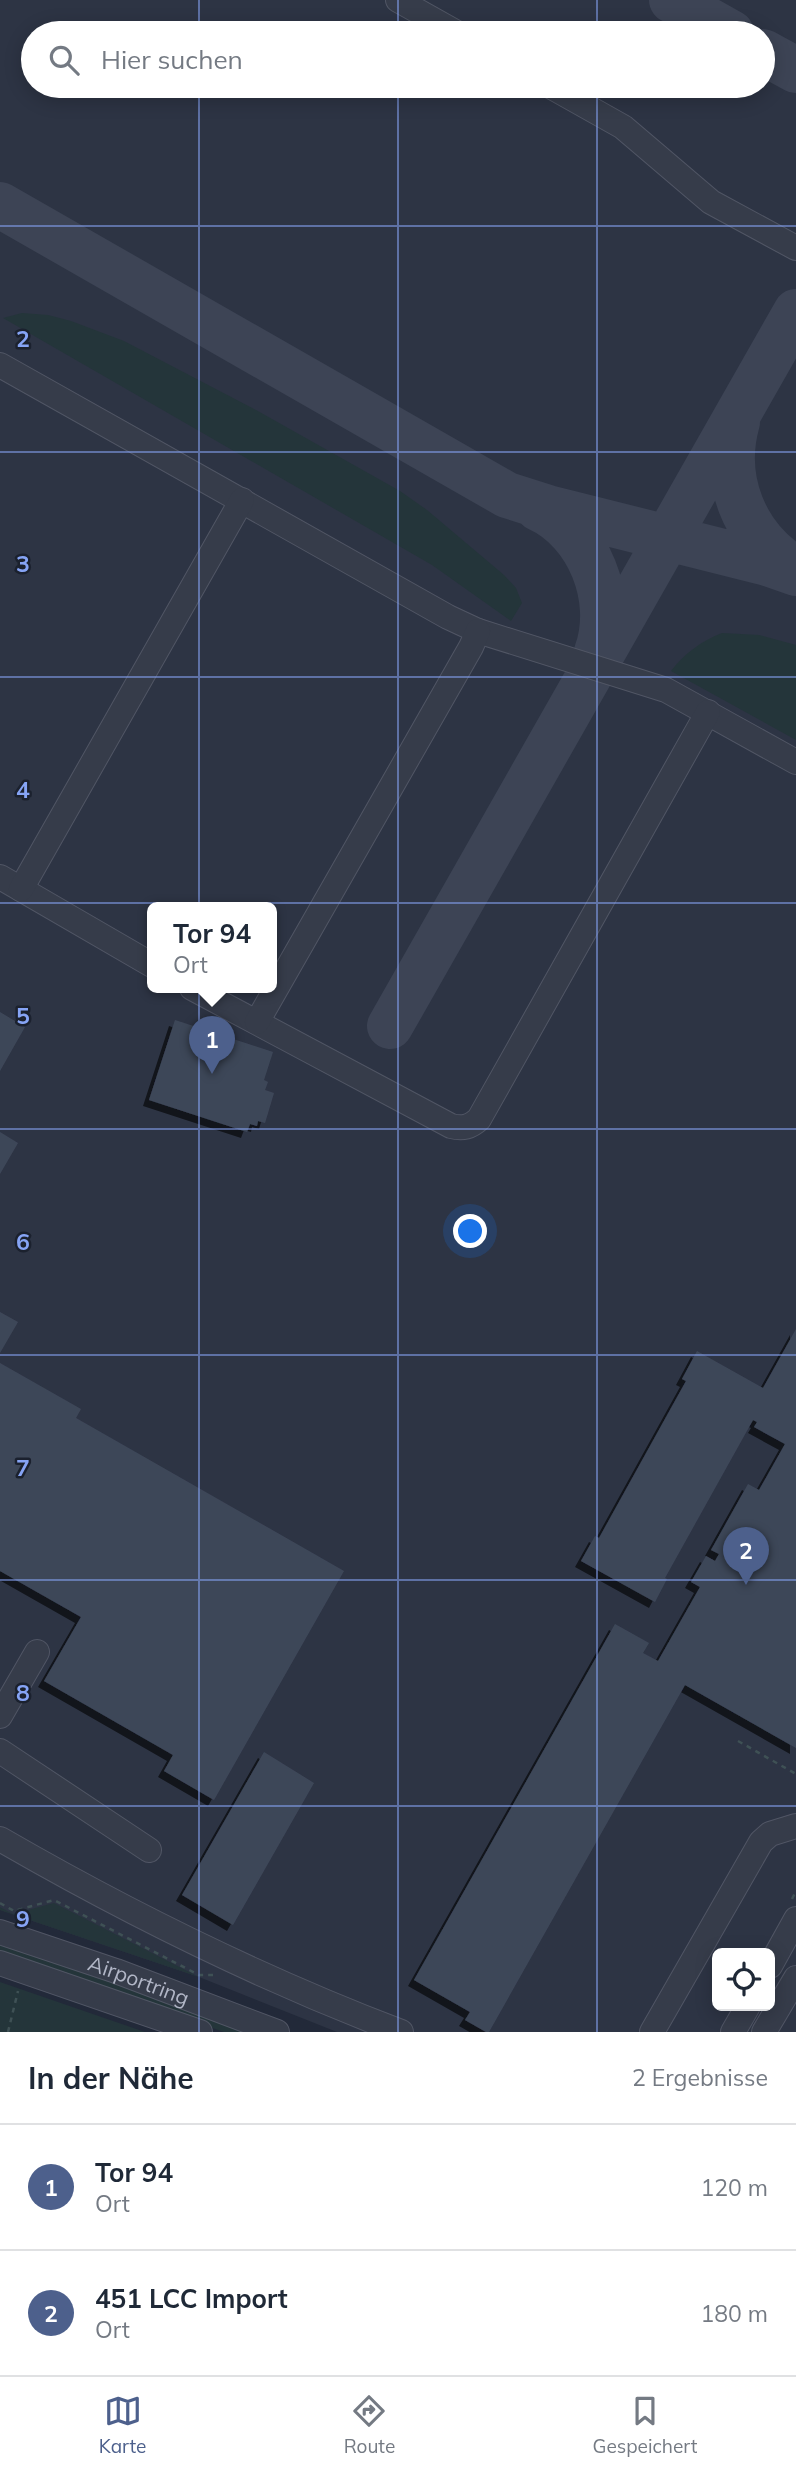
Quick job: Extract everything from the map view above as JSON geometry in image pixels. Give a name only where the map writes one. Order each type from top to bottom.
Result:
[{"type":"street","points":[[398,0],[436,21]]},
{"type":"street","points":[[571,98],[623,127],[711,202],[796,248]]},
{"type":"street","points":[[2,370],[242,500],[448,617],[478,631],[666,690],[796,762]]},
{"type":"street","points":[[147,962],[10,883],[242,500]]},
{"type":"street","points":[[277,987],[478,631]]},
{"type":"street","points":[[202,993],[451,1126],[461,1129],[471,1126],[479,1119],[708,712]]},
{"type":"street","points":[[257,1022],[274,993]]},
{"type":"street","points":[[0,1716],[37,1652]]},
{"type":"street","points":[[0,1751],[149,1850]]},
{"type":"street","points":[[652,2032],[761,1842],[770,1834],[796,1826]]},
{"type":"street","points":[[0,1839],[82,1885],[217,1953],[401,2032]]},
{"type":"street","points":[[775,1957],[796,1919]]},
{"type":"street","name":"Airportring","points":[[0,1932],[116,1971],[277,2032]]},
{"type":"street","name":"Airportring","points":[[10,1967],[200,2032]]},
{"type":"street","points":[[764,2032],[796,1978]]},
{"type":"street","points":[[733,2032],[745,2011]]},
{"type":"path","points":[[738,1741],[796,1774]]},
{"type":"path","points":[[0,1903],[14,1911],[54,1900],[199,1975],[221,1975]]},
{"type":"path","points":[[8,2032],[20,1985],[10,1967]]},
{"type":"shaded area","points":[[0,0],[796,0],[796,2032],[337,2032],[199,1977],[0,1910]]},
{"type":"shaded area","points":[[22,313],[48,315],[71,321],[124,341],[256,410],[400,491],[427,510],[504,575],[516,588],[522,603],[511,621],[432,565],[3,318]]},
{"type":"shaded area","points":[[722,633],[759,635],[796,645],[796,740],[671,671],[694,649]]},
{"type":"shaded area","points":[[54,1903],[199,1977],[0,1910],[0,1907],[13,1914]]},
{"type":"shaded area","points":[[0,1942],[250,2032],[224,2032],[0,1955]]},
{"type":"shaded area","points":[[0,1982],[145,2032],[0,2032]]},
{"type":"building","points":[[0,1012],[25,1027],[0,1071]]},
{"type":"building","points":[[175,1020],[273,1052],[264,1080],[268,1082],[265,1090],[274,1093],[265,1123],[258,1121],[257,1126],[250,1124],[247,1132],[149,1100]]},
{"type":"building","points":[[0,1132],[18,1143],[0,1174]]},
{"type":"building","points":[[0,1312],[18,1322],[0,1353]]},
{"type":"building","points":[[796,1329],[796,1748],[685,1685],[489,2032],[486,2032],[465,2020],[470,2012],[414,1980],[615,1624],[649,1643],[643,1653],[658,1661],[700,1587],[691,1582],[706,1556],[715,1561],[719,1554],[711,1550],[748,1484],[759,1490],[785,1444],[754,1427],[757,1422],[753,1420],[665,1578],[667,1579],[655,1602],[581,1561],[595,1536],[599,1538],[686,1381],[682,1379],[697,1351],[763,1388]]},
{"type":"building","points":[[0,1363],[81,1409],[76,1418],[344,1571],[214,1800],[164,1771],[173,1755],[44,1681],[81,1617],[0,1571]]},
{"type":"building","points":[[264,1752],[314,1783],[233,1925],[182,1895]]},
{"type":"taxiway","points":[[672,0],[710,21]]},
{"type":"taxiway","points":[[775,59],[796,70]]},
{"type":"taxiway","points":[[0,205],[507,495],[796,573]]},
{"type":"taxiway","points":[[390,1026],[796,312]]},
{"type":"taxiway","points":[[737,422],[732,464],[741,505],[762,540],[794,568]]},
{"type":"taxiway","points":[[538,508],[556,519],[571,533],[594,569],[603,610],[602,632],[597,652]]},
{"type":"place","name":"Tor 94","points":[[212,1074]]},
{"type":"place","name":"451 LCC Import","points":[[746,1585]]}]
